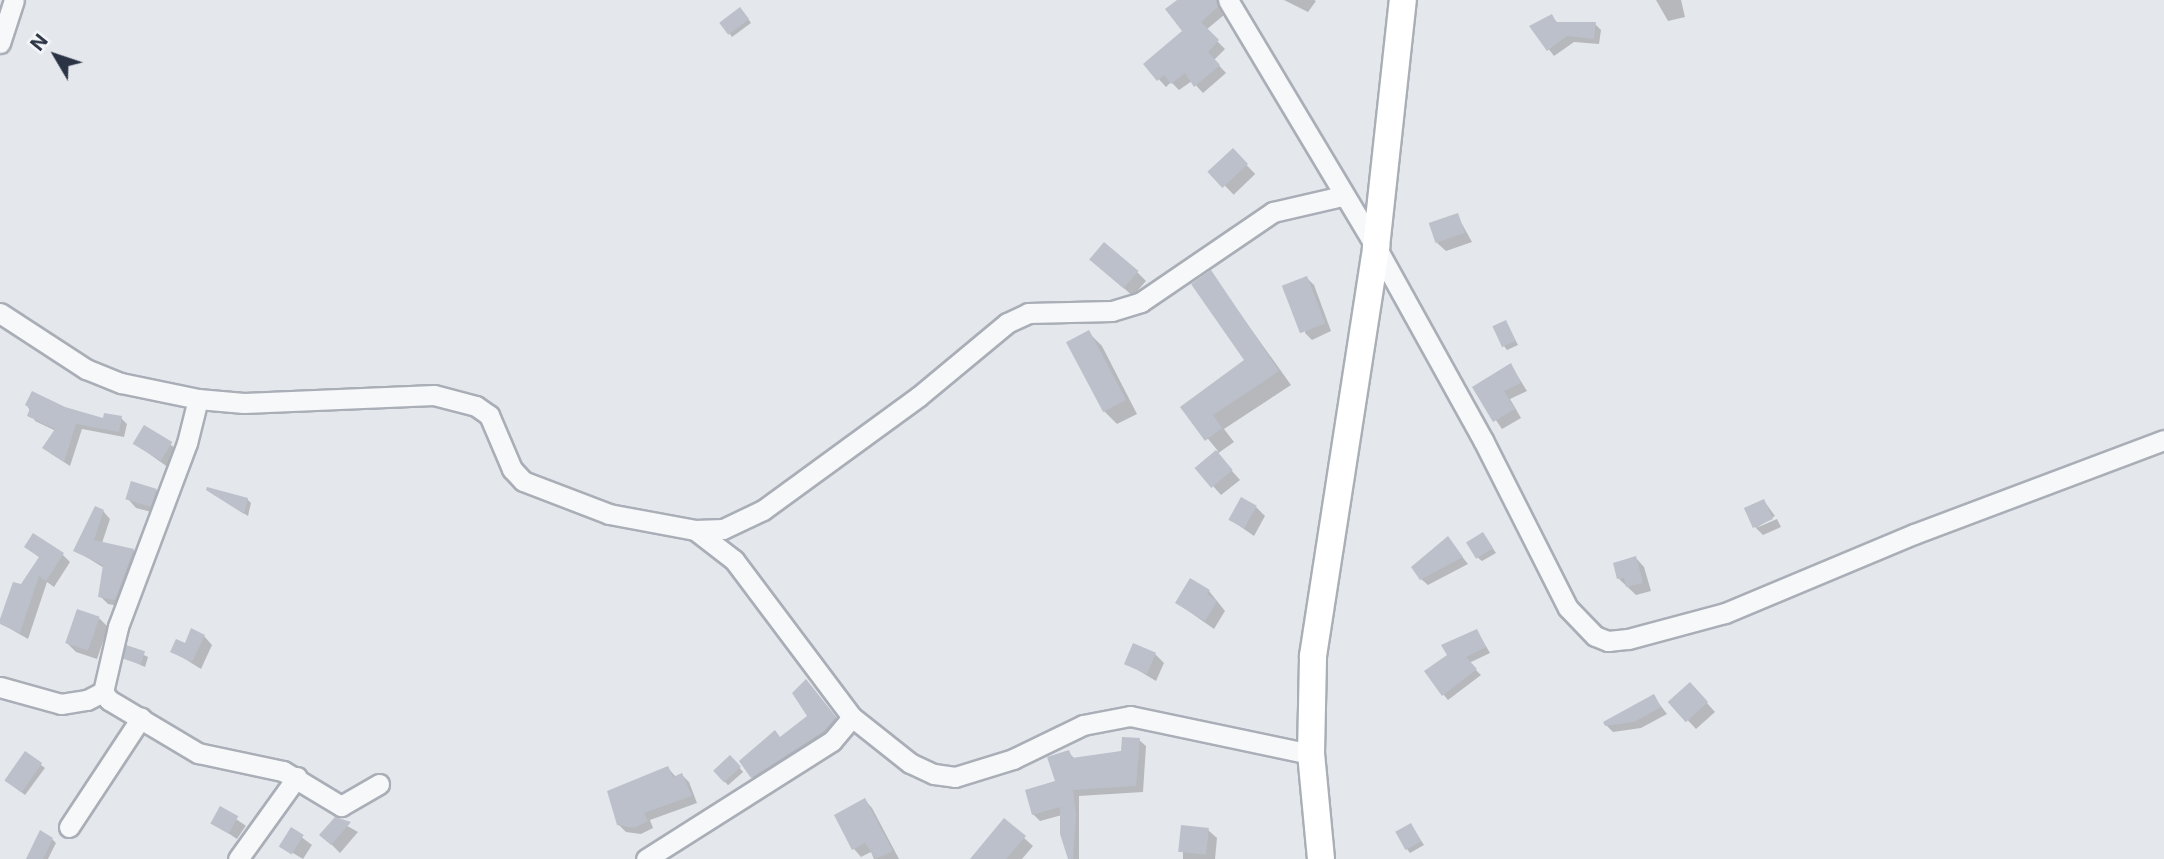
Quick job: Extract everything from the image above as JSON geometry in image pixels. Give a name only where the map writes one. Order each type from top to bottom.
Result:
[{"type":"street","points":[[0,43],[14,0]]},
{"type":"street","points":[[1228,0],[1342,196],[1376,247],[1483,440],[1567,608],[1585,629],[1608,641],[1725,613],[1914,534],[2164,440]]},
{"type":"street","points":[[1321,859],[1311,754],[1313,656],[1376,247],[1403,0]]},
{"type":"street","points":[[0,313],[86,369],[121,383],[198,399],[244,403],[434,395],[461,401],[489,415],[512,469],[523,481],[609,514],[695,530],[723,529],[763,510],[918,397],[1007,323],[1028,313],[1112,311],[1141,302],[1273,212],[1342,196]]},
{"type":"street","points":[[198,399],[187,443],[118,627],[103,692],[109,700],[198,753],[298,777],[341,806],[379,783]]},
{"type":"street","points":[[695,530],[734,560],[852,717],[910,763],[934,774],[955,777],[1013,759],[1083,725],[1130,716],[1311,754]]},
{"type":"street","points":[[0,687],[61,704],[87,700],[103,692]]},
{"type":"street","points":[[646,859],[832,741],[852,717]]},
{"type":"street","points":[[69,827],[141,718]]},
{"type":"street","points":[[238,859],[298,777]]},
{"type":"building","points":[[1177,0],[1216,0],[1218,7],[1201,22],[1219,40],[1208,52],[1220,65],[1194,87],[1185,73],[1171,84],[1164,75],[1157,81],[1143,64],[1182,31],[1165,9]]},
{"type":"building","points":[[740,7],[749,19],[728,35],[719,23]]},
{"type":"building","points":[[1552,14],[1556,22],[1596,22],[1594,39],[1567,36],[1547,51],[1529,26]]},
{"type":"building","points":[[1233,148],[1248,164],[1222,188],[1207,172]]},
{"type":"building","points":[[1458,213],[1465,233],[1436,243],[1429,223]]},
{"type":"building","points":[[1104,242],[1138,271],[1124,289],[1089,260]]},
{"type":"building","points":[[1211,270],[1279,371],[1213,415],[1222,428],[1205,441],[1180,407],[1244,360],[1191,284]]},
{"type":"building","points":[[1307,276],[1325,324],[1300,333],[1282,286]]},
{"type":"building","points":[[1506,320],[1516,341],[1502,347],[1492,326]]},
{"type":"building","points":[[1089,330],[1126,400],[1103,412],[1066,342]]},
{"type":"building","points":[[1511,363],[1521,383],[1504,391],[1515,409],[1493,422],[1472,387]]},
{"type":"building","points":[[32,391],[65,407],[103,418],[104,413],[122,416],[119,432],[76,424],[64,462],[42,448],[55,429],[27,416],[30,408],[25,405]]},
{"type":"building","points":[[144,425],[172,442],[161,461],[133,444]]},
{"type":"building","points":[[1216,450],[1233,470],[1211,488],[1195,468]]},
{"type":"building","points":[[131,481],[157,489],[151,507],[125,499]]},
{"type":"building","points":[[207,487],[248,498],[244,514],[206,490]]},
{"type":"building","points":[[1241,497],[1257,506],[1244,528],[1228,520]]},
{"type":"building","points":[[1764,499],[1773,519],[1753,528],[1744,508]]},
{"type":"building","points":[[95,506],[104,510],[94,540],[134,549],[115,600],[98,597],[103,565],[73,551]]},
{"type":"building","points":[[1483,532],[1493,548],[1476,559],[1466,543]]},
{"type":"building","points":[[33,533],[64,553],[46,581],[39,576],[20,633],[0,624],[0,619],[13,582],[21,584],[39,557],[24,547]]},
{"type":"building","points":[[1448,536],[1463,557],[1420,580],[1411,567]]},
{"type":"building","points":[[1636,556],[1643,583],[1626,587],[1624,578],[1617,579],[1613,563]]},
{"type":"building","points":[[1190,578],[1210,590],[1207,594],[1217,601],[1205,621],[1175,603]]},
{"type":"building","points":[[77,609],[100,617],[88,651],[65,643]]},
{"type":"building","points":[[191,628],[205,635],[192,662],[170,652],[176,639],[185,643]]},
{"type":"building","points":[[1477,629],[1486,647],[1466,657],[1477,669],[1442,696],[1424,671],[1447,655],[1441,645]]},
{"type":"building","points":[[1133,643],[1156,653],[1147,674],[1124,664]]},
{"type":"building","points":[[126,645],[145,651],[141,664],[122,658]]},
{"type":"building","points":[[806,679],[836,717],[824,731],[751,778],[739,761],[775,730],[780,737],[807,716],[792,693]]},
{"type":"building","points":[[1690,682],[1708,702],[1686,722],[1668,702]]},
{"type":"building","points":[[1654,694],[1661,707],[1634,722],[1605,726],[1603,722]]},
{"type":"building","points":[[1122,737],[1140,738],[1136,786],[1073,790],[1076,815],[1073,859],[1068,859],[1060,834],[1060,807],[1032,815],[1025,790],[1055,781],[1047,757],[1069,750],[1072,758],[1121,751]]},
{"type":"building","points":[[25,751],[42,763],[22,793],[4,780]]},
{"type":"building","points":[[730,755],[741,767],[724,782],[713,771]]},
{"type":"building","points":[[668,766],[673,777],[682,773],[692,796],[644,813],[648,821],[634,828],[617,825],[607,791]]},
{"type":"building","points":[[865,798],[893,851],[876,859],[865,843],[852,850],[834,815]]},
{"type":"building","points":[[220,806],[238,816],[229,834],[210,823]]},
{"type":"building","points":[[335,817],[351,822],[331,845],[319,835]]},
{"type":"building","points":[[1004,818],[1026,836],[1006,859],[970,859]]},
{"type":"building","points":[[1411,823],[1421,841],[1405,850],[1395,832]]},
{"type":"building","points":[[1181,825],[1209,828],[1206,855],[1178,852]]},
{"type":"building","points":[[291,827],[304,835],[292,854],[279,847]]},
{"type":"building","points":[[40,830],[53,838],[43,859],[26,859]]}]
